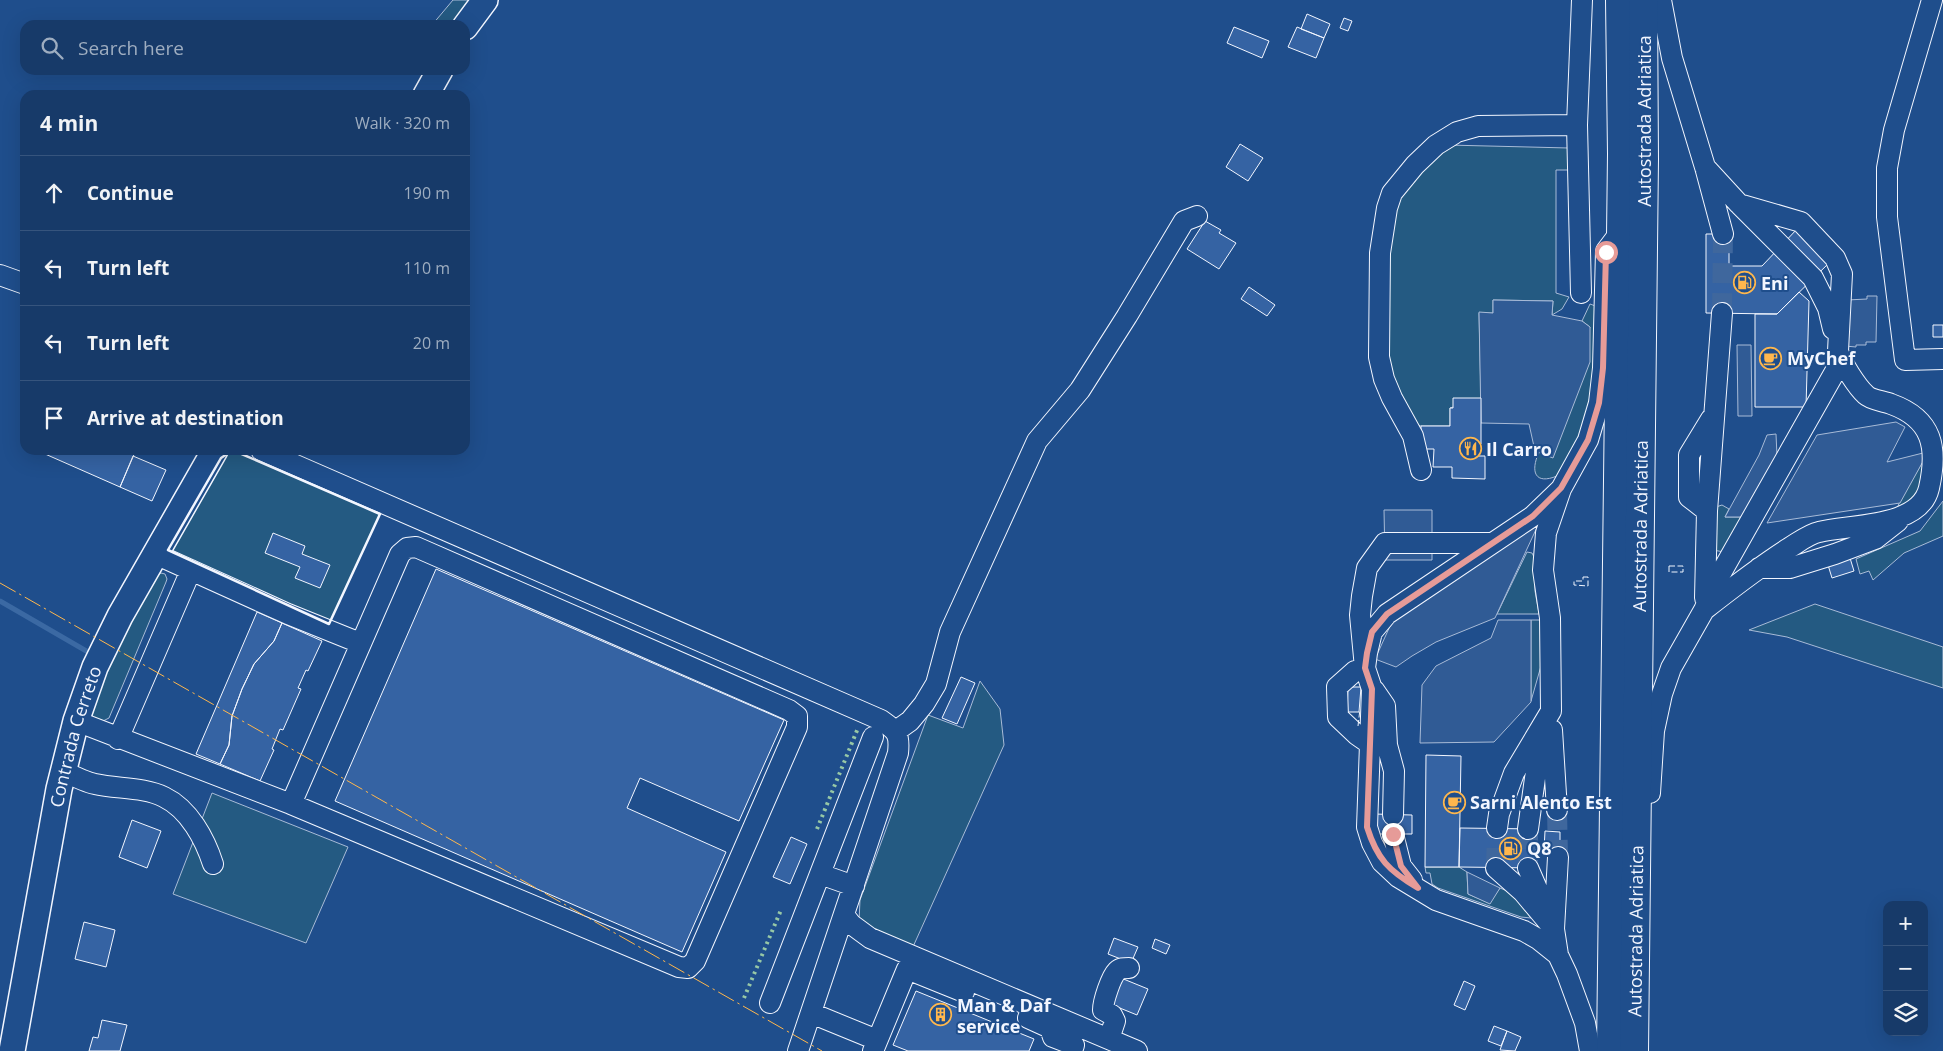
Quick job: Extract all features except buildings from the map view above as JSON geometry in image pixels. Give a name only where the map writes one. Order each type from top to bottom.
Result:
[{"type":"highway","name":"Autostrada Adriatica","points":[[1611,1051],[1622,154],[1620,0]]},
{"type":"highway","name":"Autostrada Adriatica","points":[[1634,1051],[1644,0]]},
{"type":"main road","points":[[470,20],[485,0]]},
{"type":"main road","points":[[429,90],[437,75]]},
{"type":"main road","name":"Contrada Cerreto","points":[[12,1051],[64,771],[76,721],[95,667],[120,616],[212,455]]},
{"type":"street","points":[[1581,293],[1577,125],[1582,0]]},
{"type":"street","points":[[1661,0],[1672,58],[1723,234]]},
{"type":"street","points":[[1932,0],[1894,130],[1887,168],[1887,217],[1905,360],[1943,359]]},
{"type":"street","points":[[1421,470],[1413,436],[1392,398],[1384,379],[1379,357],[1380,254],[1387,208],[1392,193],[1422,158],[1436,145],[1457,132],[1478,126],[1577,125]]},
{"type":"street","points":[[1704,610],[1759,568],[1802,539],[1818,532],[1869,525],[1903,517],[1919,506],[1928,492],[1934,467],[1932,442],[1928,430],[1907,411],[1866,396],[1839,356],[1828,308],[1813,278],[1705,167]]},
{"type":"street","points":[[1636,933],[1649,916],[1650,774],[1657,716],[1662,694],[1672,668],[1704,610],[1717,580],[1839,356],[1842,274],[1835,258],[1801,222],[1739,204]]},
{"type":"street","points":[[896,731],[910,721],[924,704],[936,684],[950,632],[1037,441],[1080,390],[1184,221],[1197,216]]},
{"type":"street","points":[[1557,810],[1551,711],[1550,618],[1543,570],[1546,533],[1561,488],[1588,440],[1599,403],[1603,368],[1606,252],[1620,231]]},
{"type":"street","points":[[0,275],[20,282]]},
{"type":"street","points":[[1704,610],[1707,511],[1722,313]]},
{"type":"street","points":[[272,455],[881,720],[896,731],[899,745],[898,753],[798,1051]]},
{"type":"street","points":[[1365,668],[1372,632],[1387,614],[1533,516],[1561,488]]},
{"type":"street","points":[[1418,888],[1401,866],[1393,824],[1394,771],[1387,745],[1385,706],[1372,689],[1365,668],[1360,615],[1368,568],[1385,543],[1492,543]]},
{"type":"street","points":[[76,721],[118,739],[290,804],[679,967],[688,968],[695,961],[797,727],[796,716],[789,710],[416,548],[407,548],[400,554],[290,804]]},
{"type":"street","points":[[155,554],[288,614],[360,643]]},
{"type":"street","points":[[118,739],[191,570]]},
{"type":"street","points":[[1365,668],[1355,671],[1337,686],[1338,717],[1357,735],[1370,744]]},
{"type":"street","points":[[1372,689],[1367,827],[1372,844],[1382,862],[1398,876],[1436,900],[1524,931],[1538,939],[1558,955]]},
{"type":"street","points":[[1496,828],[1499,814],[1514,773],[1551,711]]},
{"type":"street","points":[[1528,828],[1535,778],[1551,711]]},
{"type":"street","points":[[770,1003],[873,736]]},
{"type":"street","points":[[64,771],[94,784],[132,789],[163,796],[176,804],[187,815],[206,846],[213,864]]},
{"type":"street","points":[[1558,857],[1554,929],[1558,955],[1585,1023],[1590,1051]]},
{"type":"street","points":[[1496,868],[1523,892],[1554,929]]},
{"type":"street","points":[[1528,868],[1554,929]]},
{"type":"street","points":[[820,874],[854,886]]},
{"type":"street","points":[[844,915],[851,924],[870,938],[1137,1051]]},
{"type":"street","points":[[1109,1039],[1115,1021],[1112,1015],[1103,1010],[1103,1002],[1116,972],[1123,968],[1129,968]]},
{"type":"street","points":[[811,1013],[875,1046],[907,969],[1050,1028],[1053,1037],[1074,1045],[1072,1051]]},
{"type":"shaded area","points":[[453,0],[476,0],[463,20],[436,20]]},
{"type":"shaded area","points":[[1447,145],[1569,148],[1569,170],[1556,170],[1556,293],[1569,297],[1562,309],[1552,315],[1553,301],[1493,300],[1493,313],[1479,313],[1481,398],[1450,408],[1450,426],[1421,426],[1411,423],[1386,372],[1385,260],[1395,199]]},
{"type":"shaded area","points":[[1867,296],[1877,296],[1876,342],[1866,342],[1866,345],[1856,345],[1856,347],[1845,346],[1847,300],[1867,299]]},
{"type":"shaded area","points":[[1493,300],[1553,301],[1552,315],[1582,321],[1590,327],[1590,362],[1553,458],[1535,451],[1529,424],[1481,423],[1479,312],[1493,313]]},
{"type":"shaded area","points":[[1590,304],[1601,308],[1596,368],[1583,429],[1557,476],[1544,479],[1539,478],[1535,471],[1536,459],[1539,452],[1553,457],[1590,327],[1582,321]]},
{"type":"shaded area","points":[[1737,345],[1751,345],[1752,416],[1738,416]]},
{"type":"shaded area","points":[[1896,422],[1905,427],[1887,462],[1927,452],[1900,503],[1767,523],[1817,435]]},
{"type":"shaded area","points":[[1776,434],[1777,456],[1742,517],[1725,517],[1759,455],[1767,435]]},
{"type":"shaded area","points":[[226,455],[244,455],[380,514],[329,624],[169,550],[221,458]]},
{"type":"shaded area","points":[[1926,456],[1928,464],[1917,494],[1901,508],[1898,506],[1900,501]]},
{"type":"shaded area","points":[[1943,501],[1943,536],[1904,553],[1873,580],[1869,571],[1860,574],[1856,559],[1920,531]]},
{"type":"shaded area","points":[[1722,505],[1729,509],[1725,517],[1742,517],[1724,552],[1713,550],[1716,507]]},
{"type":"shaded area","points":[[1384,510],[1432,510],[1432,560],[1385,560]]},
{"type":"shaded area","points":[[1539,523],[1495,618],[1436,642],[1396,667],[1375,659],[1396,613]]},
{"type":"shaded area","points":[[1527,552],[1532,553],[1534,557],[1535,591],[1539,614],[1497,614]]},
{"type":"shaded area","points":[[161,573],[165,574],[166,582],[109,718],[103,721],[92,718],[92,710],[111,656],[156,576]]},
{"type":"shaded area","points":[[1815,604],[1943,647],[1943,688],[1787,637],[1749,630]]},
{"type":"shaded area","points":[[1498,620],[1531,620],[1531,702],[1494,742],[1420,743],[1422,685],[1436,666],[1491,638]]},
{"type":"shaded area","points":[[1531,620],[1541,620],[1541,666],[1531,701]]},
{"type":"shaded area","points":[[980,681],[1000,709],[1004,745],[912,949],[859,922],[860,900],[928,715],[963,728]]},
{"type":"shaded area","points":[[212,793],[348,847],[306,943],[173,894]]},
{"type":"shaded area","points":[[1425,867],[1459,867],[1467,872],[1468,894],[1489,903],[1500,888],[1512,893],[1531,918],[1521,917],[1438,888],[1432,884],[1430,873],[1426,873]]},
{"type":"shaded area","points":[[1467,872],[1500,888],[1490,904],[1468,894]]},
{"type":"waterway","points":[[0,601],[88,652]]},
{"type":"tunnel","points":[[1722,313],[1723,234]]},
{"type":"tunnel","points":[[1557,810],[1558,857]]},
{"type":"tunnel","points":[[1496,868],[1497,828]]},
{"type":"tunnel","points":[[1528,829],[1528,868]]},
{"type":"hedge","points":[[817,829],[858,728]]},
{"type":"hedge","points":[[744,998],[781,910]]},
{"type":"fence","points":[[1669,566],[1683,566],[1683,572],[1669,572],[1669,566]]},
{"type":"fence","points":[[1583,577],[1588,577],[1588,586],[1574,585],[1574,581],[1583,581],[1583,577]]},
{"type":"fence","points":[[1358,726],[1360,709]]},
{"type":"wall","points":[[226,455],[221,458],[168,550],[329,624],[380,514],[244,455]]},
{"type":"power","points":[[0,583],[822,1051]]},
{"type":"place","name":"Eni","points":[[1745,283]]},
{"type":"place","name":"MyChef","points":[[1771,358]]},
{"type":"place","name":"Il Carro","points":[[1470,449]]},
{"type":"place","name":"Sarni Alento Est","points":[[1454,802]]},
{"type":"place","name":"Q8","points":[[1511,848]]},
{"type":"place","name":"Man & Daf service","points":[[941,1015]]},
{"type":"route","points":[[1393,834],[1401,866],[1418,888],[1398,876],[1382,862],[1372,844],[1367,827],[1372,689],[1365,668],[1372,632],[1387,614],[1533,516],[1561,488],[1588,440],[1599,403],[1603,368],[1606,252]]}]
